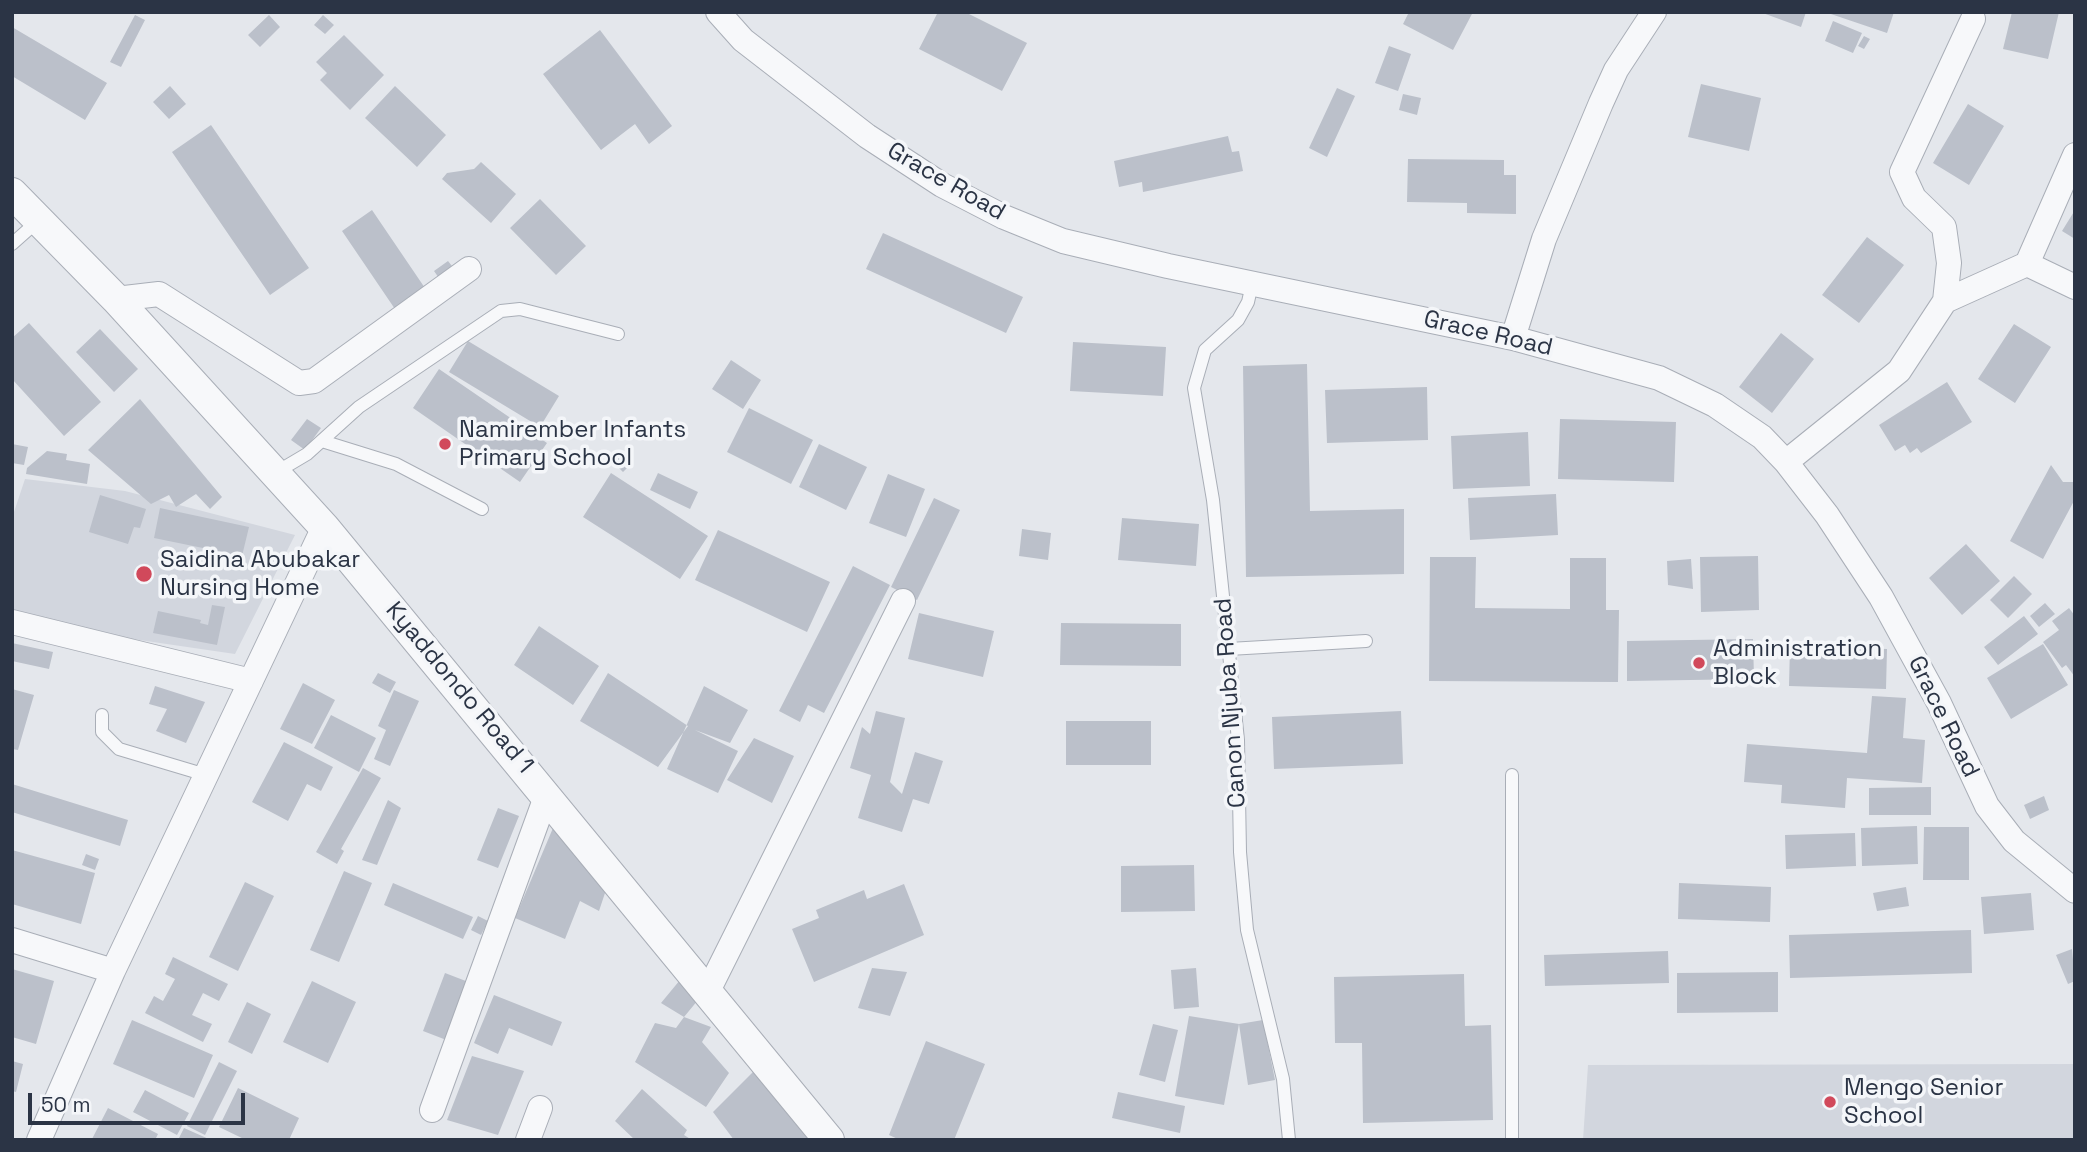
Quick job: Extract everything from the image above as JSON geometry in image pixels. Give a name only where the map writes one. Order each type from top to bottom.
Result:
[{"type":"street","name":"Grace Road","points":[[718,12],[743,40],[867,136],[942,185],[1004,217],[1063,241],[1252,284],[1513,338],[1659,378],[1715,405],[1762,437],[1786,462],[1827,515],[1881,597],[1939,704],[1987,806],[2014,841],[2075,891]]},
{"type":"street","points":[[1513,338],[1544,239],[1601,103],[1616,69],[1654,12]]},
{"type":"street","points":[[1786,462],[1899,371],[1945,301],[1949,262],[1944,226],[1914,198],[1902,172],[1973,19]]},
{"type":"street","points":[[1945,301],[2027,264],[2075,155]]},
{"type":"street","name":"Kyaddondo Road 1","points":[[12,193],[116,299],[324,527],[547,794],[829,1140]]},
{"type":"street","points":[[2027,264],[2075,287]]},
{"type":"street","points":[[116,299],[159,294],[299,383],[314,381],[470,269]]},
{"type":"street","points":[[39,1140],[113,971],[324,527]]},
{"type":"street","points":[[708,991],[903,601]]},
{"type":"street","points":[[12,622],[251,681]]},
{"type":"street","points":[[432,1110],[547,794]]},
{"type":"street","points":[[12,940],[113,971]]},
{"type":"street","points":[[528,1140],[540,1108]]},
{"type":"lane","points":[[12,244],[39,220]]},
{"type":"lane","name":"Canon Njuba Road","points":[[1252,284],[1248,302],[1238,320],[1205,350],[1194,388],[1213,500],[1238,740],[1240,852],[1247,930],[1283,1079],[1289,1140]]},
{"type":"lane","points":[[275,473],[322,441],[359,407],[501,311],[520,309],[618,334]]},
{"type":"lane","points":[[322,441],[396,464],[482,509]]},
{"type":"lane","points":[[1229,649],[1366,641]]},
{"type":"lane","points":[[102,715],[102,732],[119,749],[206,775]]},
{"type":"lane","points":[[1512,775],[1512,1140]]},
{"type":"shaded area","name":"Saidina Abubakar Nursing Home","points":[[25,479],[125,491],[295,535],[235,654],[112,636],[12,613],[12,518]]},
{"type":"shaded area","name":"Mengo Senior School","points":[[2075,1064],[2075,1140],[1583,1140],[1588,1065]]},
{"type":"building","points":[[938,12],[965,12],[1027,43],[1002,91],[919,49]]},
{"type":"building","points":[[1409,12],[1473,12],[1453,50],[1403,24]]},
{"type":"building","points":[[1760,12],[1806,12],[1801,27]]},
{"type":"building","points":[[1825,12],[1894,12],[1887,33]]},
{"type":"building","points":[[2012,12],[2059,12],[2048,59],[2003,49]]},
{"type":"building","points":[[135,15],[145,20],[121,67],[110,62]]},
{"type":"building","points":[[269,15],[280,27],[260,47],[248,35]]},
{"type":"building","points":[[323,15],[334,25],[325,34],[314,25]]},
{"type":"building","points":[[1833,21],[1862,33],[1853,53],[1825,41]]},
{"type":"building","points":[[12,27],[107,83],[85,120],[12,76]]},
{"type":"building","points":[[600,30],[672,126],[649,144],[635,124],[601,150],[543,74]]},
{"type":"building","points":[[344,35],[384,75],[350,110],[320,80],[327,73],[316,62]]},
{"type":"building","points":[[1864,36],[1870,39],[1864,49],[1858,46]]},
{"type":"building","points":[[1389,46],[1411,54],[1398,91],[1375,83]]},
{"type":"building","points":[[1701,84],[1761,98],[1749,151],[1688,137]]},
{"type":"building","points":[[170,86],[186,104],[169,119],[153,102]]},
{"type":"building","points":[[395,86],[446,135],[417,167],[365,118]]},
{"type":"building","points":[[1337,88],[1355,96],[1327,157],[1309,148]]},
{"type":"building","points":[[1403,94],[1421,98],[1417,115],[1399,110]]},
{"type":"building","points":[[1968,104],[2004,126],[1969,185],[1933,163]]},
{"type":"building","points":[[211,125],[309,268],[270,295],[172,152]]},
{"type":"building","points":[[1228,136],[1232,152],[1239,151],[1243,171],[1143,192],[1142,182],[1119,187],[1114,161]]},
{"type":"building","points":[[1408,159],[1504,160],[1504,175],[1516,175],[1516,214],[1467,213],[1467,203],[1407,202]]},
{"type":"building","points":[[481,162],[516,194],[491,223],[442,179],[447,173],[474,169]]},
{"type":"building","points":[[540,199],[586,246],[556,275],[510,228]]},
{"type":"building","points":[[372,210],[429,294],[399,315],[342,231]]},
{"type":"building","points":[[2075,210],[2075,239],[2062,231]]},
{"type":"building","points":[[883,233],[1023,297],[1006,333],[866,269]]},
{"type":"building","points":[[1867,237],[1904,265],[1859,323],[1822,295]]},
{"type":"building","points":[[448,261],[456,271],[441,281],[434,271]]},
{"type":"building","points":[[29,323],[101,402],[64,436],[12,379],[12,338]]},
{"type":"building","points":[[2014,324],[2051,347],[2015,403],[1978,379]]},
{"type":"building","points":[[100,329],[138,369],[114,392],[76,352]]},
{"type":"building","points":[[1781,333],[1814,359],[1772,413],[1739,387]]},
{"type":"building","points":[[468,341],[559,396],[540,427],[449,372]]},
{"type":"building","points":[[1073,342],[1166,347],[1163,396],[1070,391]]},
{"type":"building","points":[[731,360],[761,380],[743,409],[712,389]]},
{"type":"building","points":[[1307,364],[1310,511],[1404,509],[1404,574],[1246,577],[1243,366]]},
{"type":"building","points":[[439,369],[547,443],[520,482],[413,408]]},
{"type":"building","points":[[1947,382],[1972,422],[1921,453],[1917,448],[1910,453],[1905,445],[1895,451],[1879,425]]},
{"type":"building","points":[[1427,387],[1428,440],[1327,443],[1325,390]]},
{"type":"building","points":[[140,399],[222,497],[210,509],[196,494],[176,507],[169,495],[151,504],[88,450]]},
{"type":"building","points":[[749,408],[813,440],[791,484],[727,452]]},
{"type":"building","points":[[307,419],[321,428],[305,450],[291,440]]},
{"type":"building","points":[[1560,419],[1676,422],[1674,482],[1558,479]]},
{"type":"building","points":[[1528,432],[1530,486],[1453,489],[1451,436]]},
{"type":"building","points":[[12,444],[28,447],[24,465],[12,463]]},
{"type":"building","points":[[819,444],[867,467],[846,510],[799,487]]},
{"type":"building","points":[[47,451],[67,454],[66,460],[90,464],[87,484],[26,474],[27,468]]},
{"type":"building","points":[[622,451],[633,462],[623,472],[612,461]]},
{"type":"building","points":[[2051,465],[2063,482],[2075,482],[2075,499],[2043,559],[2010,541]]},
{"type":"building","points":[[611,473],[708,536],[680,579],[583,517]]},
{"type":"building","points":[[658,473],[698,492],[690,509],[650,490]]},
{"type":"building","points":[[888,474],[925,489],[906,537],[869,523]]},
{"type":"building","points":[[1556,494],[1558,535],[1470,540],[1468,498]]},
{"type":"building","points":[[100,495],[146,509],[140,528],[134,527],[128,544],[89,532]]},
{"type":"building","points":[[934,498],[960,510],[917,600],[891,587]]},
{"type":"building","points":[[160,508],[249,527],[242,556],[154,538]]},
{"type":"building","points":[[1122,518],[1199,524],[1196,566],[1118,560]]},
{"type":"building","points":[[1022,529],[1051,533],[1048,560],[1019,556]]},
{"type":"building","points":[[718,530],[830,582],[807,632],[695,580]]},
{"type":"building","points":[[1966,544],[2000,581],[1962,615],[1929,578]]},
{"type":"building","points":[[1758,556],[1759,610],[1701,612],[1700,557]]},
{"type":"building","points":[[1430,557],[1476,557],[1475,608],[1570,609],[1570,558],[1606,558],[1606,610],[1619,610],[1618,682],[1429,681]]},
{"type":"building","points":[[1691,559],[1693,589],[1668,585],[1667,561]]},
{"type":"building","points":[[853,566],[890,585],[824,713],[808,705],[800,722],[779,711]]},
{"type":"building","points":[[2014,576],[2032,594],[2008,618],[1990,600]]},
{"type":"building","points":[[2045,603],[2055,614],[2039,627],[2030,616]]},
{"type":"building","points":[[212,605],[225,607],[217,645],[153,633],[158,611],[201,620],[200,623],[208,625]]},
{"type":"building","points":[[2069,608],[2075,616],[2075,677],[2066,665],[2062,668],[2043,642],[2059,630],[2052,621]]},
{"type":"building","points":[[919,613],[994,631],[983,677],[908,659]]},
{"type":"building","points":[[2024,616],[2038,634],[1998,665],[1984,647]]},
{"type":"building","points":[[1061,623],[1181,624],[1181,666],[1060,665]]},
{"type":"building","points":[[539,626],[599,666],[573,705],[514,665]]},
{"type":"building","name":"Administration Block","points":[[1753,639],[1754,679],[1627,681],[1627,641]]},
{"type":"building","points":[[12,643],[53,652],[49,669],[12,661]]},
{"type":"building","points":[[2043,644],[2068,685],[2011,719],[1987,678]]},
{"type":"building","points":[[1790,646],[1887,649],[1886,689],[1789,686]]},
{"type":"building","points":[[378,673],[396,682],[390,693],[372,683]]},
{"type":"building","points":[[608,673],[688,726],[658,767],[580,721]]},
{"type":"building","points":[[303,683],[335,700],[312,744],[280,729]]},
{"type":"building","points":[[155,686],[205,702],[186,743],[156,731],[167,709],[149,704]]},
{"type":"building","points":[[704,686],[748,710],[730,743],[695,730],[738,751],[718,793],[667,769]]},
{"type":"building","points":[[12,689],[34,695],[18,750],[12,749]]},
{"type":"building","points":[[394,690],[419,701],[390,766],[374,759],[386,730],[378,726]]},
{"type":"building","points":[[1872,696],[1906,698],[1903,738],[1925,740],[1922,783],[1847,778],[1845,808],[1781,803],[1782,785],[1744,782],[1747,744],[1867,753]]},
{"type":"building","points":[[876,711],[905,718],[890,782],[902,794],[915,752],[943,761],[929,804],[913,799],[902,832],[858,818],[871,775],[850,768],[862,727],[870,734]]},
{"type":"building","points":[[1401,711],[1403,764],[1274,769],[1272,717]]},
{"type":"building","points":[[331,715],[376,738],[359,772],[314,748]]},
{"type":"building","points":[[1066,721],[1151,721],[1151,765],[1066,765]]},
{"type":"building","points":[[754,738],[794,756],[772,803],[727,780]]},
{"type":"building","points":[[284,742],[333,767],[321,791],[307,784],[288,821],[252,802]]},
{"type":"building","points":[[363,768],[381,778],[341,849],[344,851],[337,864],[316,852]]},
{"type":"building","points":[[12,784],[128,820],[120,846],[12,812]]},
{"type":"building","points":[[1931,787],[1931,815],[1869,815],[1869,788]]},
{"type":"building","points":[[2044,796],[2049,810],[2030,819],[2024,805]]},
{"type":"building","points":[[388,800],[401,808],[377,865],[362,860]]},
{"type":"building","points":[[498,808],[519,816],[498,868],[477,860]]},
{"type":"building","points":[[1917,826],[1918,864],[1862,866],[1861,828]]},
{"type":"building","points":[[1924,827],[1969,827],[1969,880],[1923,880]]},
{"type":"building","points":[[553,828],[606,890],[599,911],[580,901],[565,939],[515,918]]},
{"type":"building","points":[[1855,833],[1856,866],[1786,869],[1785,835]]},
{"type":"building","points":[[12,850],[95,873],[81,924],[12,904]]},
{"type":"building","points":[[86,854],[99,859],[95,870],[82,865]]},
{"type":"building","points":[[1194,865],[1195,911],[1121,912],[1121,866]]},
{"type":"building","points":[[344,871],[372,883],[339,962],[310,950]]},
{"type":"building","points":[[245,882],[274,896],[238,971],[209,957]]},
{"type":"building","points":[[393,883],[473,917],[463,939],[384,905]]},
{"type":"building","points":[[1679,883],[1771,887],[1770,922],[1678,919]]},
{"type":"building","points":[[904,884],[924,935],[814,982],[792,929],[819,918],[816,910],[864,890],[867,899]]},
{"type":"building","points":[[1906,887],[1909,906],[1877,911],[1873,893]]},
{"type":"building","points":[[2031,893],[2034,930],[1984,934],[1981,897]]},
{"type":"building","points":[[478,916],[488,921],[481,935],[471,930]]},
{"type":"building","points":[[1971,930],[1972,973],[1790,978],[1789,935]]},
{"type":"building","points":[[2072,949],[2075,981],[2068,984],[2056,955]]},
{"type":"building","points":[[1668,951],[1669,983],[1545,986],[1544,955]]},
{"type":"building","points":[[173,957],[228,984],[219,1001],[203,993],[192,1015],[212,1024],[203,1042],[145,1013],[154,996],[163,1001],[175,979],[165,974]]},
{"type":"building","points":[[872,968],[907,972],[890,1016],[858,1008]]},
{"type":"building","points":[[1196,968],[1199,1007],[1174,1009],[1171,970]]},
{"type":"building","points":[[12,969],[54,981],[36,1044],[12,1037]]},
{"type":"building","points":[[1778,972],[1778,1012],[1677,1013],[1677,973]]},
{"type":"building","points":[[445,973],[471,983],[449,1041],[423,1031]]},
{"type":"building","points":[[1464,974],[1465,1026],[1491,1025],[1493,1120],[1363,1123],[1362,1043],[1335,1043],[1334,977]]},
{"type":"building","points":[[680,980],[698,1000],[684,1017],[661,1003]]},
{"type":"building","points":[[312,981],[356,1002],[328,1063],[283,1042]]},
{"type":"building","points":[[494,995],[562,1022],[552,1046],[509,1028],[498,1054],[474,1043]]},
{"type":"building","points":[[247,1002],[271,1014],[252,1054],[228,1042]]},
{"type":"building","points":[[1189,1016],[1239,1024],[1224,1105],[1175,1096]]},
{"type":"building","points":[[684,1017],[711,1027],[702,1042],[729,1073],[706,1107],[635,1062],[655,1023],[676,1028]]},
{"type":"building","points":[[132,1020],[213,1055],[194,1098],[113,1064]]},
{"type":"building","points":[[1263,1020],[1275,1080],[1248,1085],[1239,1024]]},
{"type":"building","points":[[1153,1024],[1178,1030],[1165,1082],[1139,1075]]},
{"type":"building","points":[[926,1041],[985,1064],[954,1140],[900,1140],[889,1135]]},
{"type":"building","points":[[472,1056],[524,1071],[498,1135],[447,1120]]},
{"type":"building","points":[[12,1061],[23,1064],[16,1092],[12,1091]]},
{"type":"building","points":[[219,1062],[237,1071],[205,1135],[187,1126]]},
{"type":"building","points":[[753,1072],[809,1140],[734,1140],[713,1112]]},
{"type":"building","points":[[238,1088],[299,1118],[289,1140],[246,1140],[219,1127]]},
{"type":"building","points":[[642,1089],[687,1130],[684,1135],[692,1140],[635,1140],[615,1121]]},
{"type":"building","points":[[145,1090],[189,1113],[177,1135],[133,1112]]},
{"type":"building","points":[[1118,1092],[1185,1106],[1180,1133],[1112,1118]]},
{"type":"building","points":[[108,1108],[158,1134],[155,1140],[92,1139]]},
{"type":"building","points":[[184,1128],[211,1140],[178,1140]]},
{"type":"place","name":"Namirember Infants Primary School","points":[[445,444]]},
{"type":"place","name":"Saidina Abubakar Nursing Home","points":[[144,574]]},
{"type":"place","name":"Administration Block","points":[[1699,663]]},
{"type":"place","name":"Mengo Senior School","points":[[1830,1102]]}]
